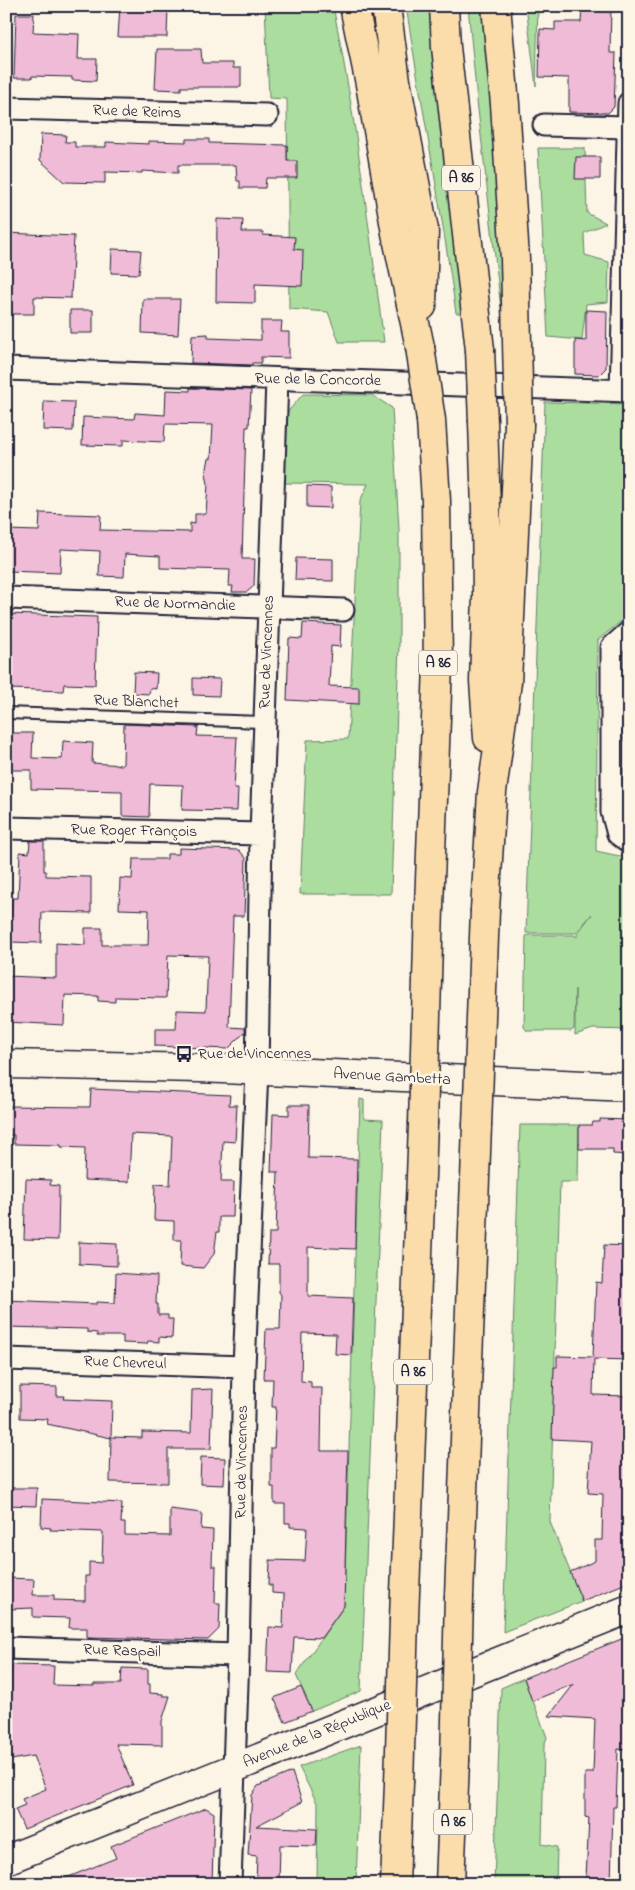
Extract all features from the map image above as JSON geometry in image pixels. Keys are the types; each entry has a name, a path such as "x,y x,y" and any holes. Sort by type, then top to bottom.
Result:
{"highway":[{"path":"354,6 396,233 420,347"},
{"name":"A 86","path":"386,6 396,81 424,230 420,347 431,420 436,501 438,665 395,1884"},
{"name":"A 86","path":"444,6 446,48 480,350 487,595 484,681 492,792 485,910 450,1884"},
{"path":"492,792 507,682 519,425 515,259 505,104 496,6"}],"main road":[{"name":"Avenue Gambetta","path":"6,1064 257,1070 629,1087"},
{"name":"Avenue de la République","path":"6,1860 629,1609"}],"street":[{"path":"625,391 629,103"},
{"name":"Rue de Reims","path":"6,108 267,115"},
{"path":"544,124 628,127"},
{"name":"Rue de la Concorde","path":"6,369 276,380 388,381 625,391"},
{"name":"Rue de Vincennes","path":"230,1884 238,1655 244,1367 257,1070 264,722 276,380"},
{"name":"Rue de Normandie","path":"6,598 343,610"},
{"path":"629,632 612,647 612,812 618,834 629,842"},
{"name":"Rue Roger François","path":"6,828 261,834"},
{"name":"Rue Chevreul","path":"6,1359 244,1367"},
{"name":"Rue Raspail","path":"6,1648 238,1655"}],"lane":[{"name":"Rue Blanchet","path":"6,713 264,722"}],"green space":[{"path":"265,6 333,6 355,132 384,342 339,342 328,312 289,309 287,99 269,98"},
{"path":"406,6 436,6 466,313 456,313 445,236"},
{"path":"468,6 481,6 484,32 495,65 500,121 503,326 477,101"},
{"path":"526,6 538,6 536,86"},
{"path":"538,148 585,148 587,213 606,223 584,233 585,255 609,262 608,302 586,304 582,340 548,337"},
{"path":"303,394 372,395 392,408 399,530 399,644 391,894 300,894 307,740 348,739 360,501 368,484 281,483 285,415"},
{"path":"545,402 629,404 629,615 598,640 596,851 629,858 629,1030 593,1029 575,1035 575,989 574,1029 571,1031 527,1031 524,1027 526,936 574,935 577,937 577,934 592,914 576,933 526,933"},
{"path":"360,1099 364,1100 364,1119 383,1120 361,1691 312,1711 296,1675 344,1606"},
{"path":"520,1125 579,1125 578,1182 560,1182 550,1522 582,1601 503,1632"},
{"path":"524,1678 547,1737 544,1746 542,1844 557,1847 556,1884 494,1884 501,1688"},
{"path":"361,1745 356,1884 317,1884 318,1805 299,1767"}],"building":[{"path":"120,6 168,6 167,37 118,37"},
{"path":"582,6 611,6 610,53 616,53 614,107 608,113 569,112 569,78 539,77 540,29 555,30 555,22 581,22"},
{"path":"16,14 34,14 33,32 79,34 78,59 97,59 96,81 72,80 72,77 32,76 32,78 14,78"},
{"path":"157,49 201,49 202,63 233,63 233,68 241,68 241,87 181,87 181,90 155,89"},
{"path":"41,134 66,135 65,142 75,142 75,147 106,147 106,142 149,144 149,141 186,142 186,139 209,139 209,143 287,145 287,161 297,161 297,178 266,178 265,188 240,188 240,181 237,181 236,165 178,165 178,173 142,171 142,173 105,172 105,183 64,182 40,160"},
{"path":"576,157 600,157 600,179 575,179"},
{"path":"217,219 243,220 242,232 263,232 263,235 295,237 294,249 303,250 302,286 255,284 255,303 216,302"},
{"path":"6,233 74,236 71,298 34,297 34,314 6,314"},
{"path":"112,249 141,250 139,274 111,273"},
{"path":"143,299 180,299 178,335 142,333"},
{"path":"70,310 93,310 93,333 70,333"},
{"path":"586,310 607,311 606,368 599,375 575,374 575,340 586,341"},
{"path":"261,321 282,321 281,332 289,332 289,358 261,357 261,363 252,363 252,365 191,363 192,335 208,334 208,338 261,340"},
{"path":"190,388 251,390 249,427 246,427 242,559 255,559 254,586 247,592 232,592 233,586 229,586 230,570 160,568 160,556 125,554 124,577 99,576 100,551 61,549 60,573 8,571 6,530 39,531 40,513 101,515 100,530 190,532 190,523 195,524 195,514 206,514 208,484 206,473 209,458 211,459 213,425 165,424 164,442 123,440 123,446 82,445 83,417 134,419 135,413 165,415 166,390 190,391"},
{"path":"44,401 74,402 73,431 43,430"},
{"path":"307,486 331,487 331,508 307,507"},
{"path":"296,558 333,559 333,581 295,580"},
{"path":"7,614 97,617 95,685 64,684 63,691 11,689 12,640 6,640"},
{"path":"303,623 341,625 340,647 331,646 329,686 359,687 359,704 287,700 289,638 302,639"},
{"path":"134,672 157,673 156,689 150,688 149,694 133,693"},
{"path":"193,678 220,679 219,696 193,695"},
{"path":"124,724 198,727 197,736 237,737 234,789 238,789 237,811 182,810 183,785 150,784 149,817 122,816 122,791 31,789 31,770 6,770 7,733 33,733 32,758 62,759 63,741 93,743 92,763 123,765"},
{"path":"30,841 44,841 44,871 46,871 46,876 91,877 91,913 42,912 41,943 10,942 12,898 18,898 20,852 29,853"},
{"path":"179,848 239,850 246,858 244,916 233,916 229,1027 245,1028 245,1032 228,1049 155,1046 155,1029 176,1029 177,1010 206,1011 208,956 168,955 166,998 115,997 115,1002 98,1001 98,996 65,995 64,1025 6,1022 6,976 56,978 56,943 85,945 85,928 102,928 102,945 148,945 149,910 119,909 120,878 132,879 133,859 167,859 167,854 179,854"},
{"path":"91,1089 230,1095 229,1105 237,1105 235,1142 223,1141 221,1182 234,1182 233,1217 219,1217 219,1232 217,1232 214,1254 203,1268 180,1266 181,1240 174,1240 174,1221 154,1220 155,1184 170,1185 172,1136 131,1134 129,1182 84,1180 85,1148 61,1147 61,1145 14,1144 14,1135 6,1135 6,1106 90,1107"},
{"path":"289,1105 309,1105 308,1158 357,1159 355,1249 308,1247 308,1296 353,1298 351,1355 335,1354 336,1334 302,1333 301,1381 311,1382 311,1388 322,1388 321,1451 348,1451 344,1606 321,1638 294,1637 292,1673 267,1672 269,1627 283,1628 284,1594 272,1593 272,1585 269,1585 270,1560 305,1561 307,1528 290,1527 290,1523 285,1523 285,1504 274,1504 274,1487 271,1487 271,1448 274,1448 276,1407 272,1407 273,1379 264,1379 266,1329 280,1329 281,1295 279,1292 279,1264 268,1264 269,1233 276,1233 278,1172 271,1172 273,1114 289,1115"},
{"path":"600,1119 629,1120 629,1155 613,1154 613,1149 579,1149 579,1125 592,1125 593,1122 600,1122"},
{"path":"26,1179 51,1180 50,1185 59,1186 58,1240 24,1239"},
{"path":"79,1242 117,1244 117,1266 79,1264"},
{"path":"604,1245 629,1246 625,1339 629,1339 629,1360 594,1359 593,1395 629,1396 625,1501 627,1501 626,1542 629,1542 629,1582 582,1601 570,1572 595,1561 595,1540 602,1540 603,1494 588,1493 591,1441 552,1439 554,1367 557,1367 557,1356 593,1357 596,1282 602,1283"},
{"path":"116,1273 157,1276 156,1304 158,1304 158,1315 168,1315 168,1319 173,1319 172,1338 159,1337 159,1342 148,1341 147,1344 123,1343 123,1336 97,1336 97,1333 87,1332 87,1329 6,1327 6,1300 115,1303"},
{"path":"20,1386 57,1387 57,1396 64,1396 63,1399 112,1401 111,1438 47,1424 48,1419 20,1418"},
{"path":"213,1389 211,1449 168,1449 168,1483 110,1482 111,1437 142,1438 142,1432 191,1433 192,1390"},
{"path":"201,1457 225,1458 224,1485 200,1484"},
{"path":"6,1488 37,1488 36,1506 6,1505"},
{"path":"42,1499 122,1503 121,1523 125,1523 125,1535 170,1536 170,1509 202,1513 201,1529 213,1530 212,1566 216,1566 215,1603 220,1603 219,1629 208,1640 87,1637 87,1628 69,1628 70,1618 33,1617 33,1608 9,1609 9,1605 6,1604 6,1578 34,1579 33,1595 54,1595 54,1600 85,1601 85,1576 89,1576 89,1562 102,1563 103,1532 50,1530 51,1528 41,1527"},
{"path":"629,1636 629,1712 627,1712 625,1750 618,1749 616,1807 613,1807 611,1884 589,1884 589,1878 586,1878 589,1818 585,1817 585,1773 593,1773 595,1719 549,1716 574,1684 532,1701 524,1678"},
{"path":"12,1665 54,1666 53,1685 94,1686 94,1684 121,1684 122,1668 148,1669 150,1693 170,1696 162,1721 162,1745 116,1744 133,1785 24,1829 15,1809 25,1805 22,1799 46,1789 33,1756 6,1761 6,1733 8,1733"},
{"path":"301,1687 312,1711 285,1722 274,1698"},
{"path":"292,1772 302,1802 256,1826 317,1829 316,1846 280,1845 279,1884 256,1884 257,1856 248,1855 252,1795 258,1786"},
{"path":"206,1808 214,1813 212,1884 162,1884 162,1879 135,1884 56,1884 56,1882 116,1858 111,1846"}],"place":[{"name":"Rue de Vincennes","path":"184,1054"}]}
